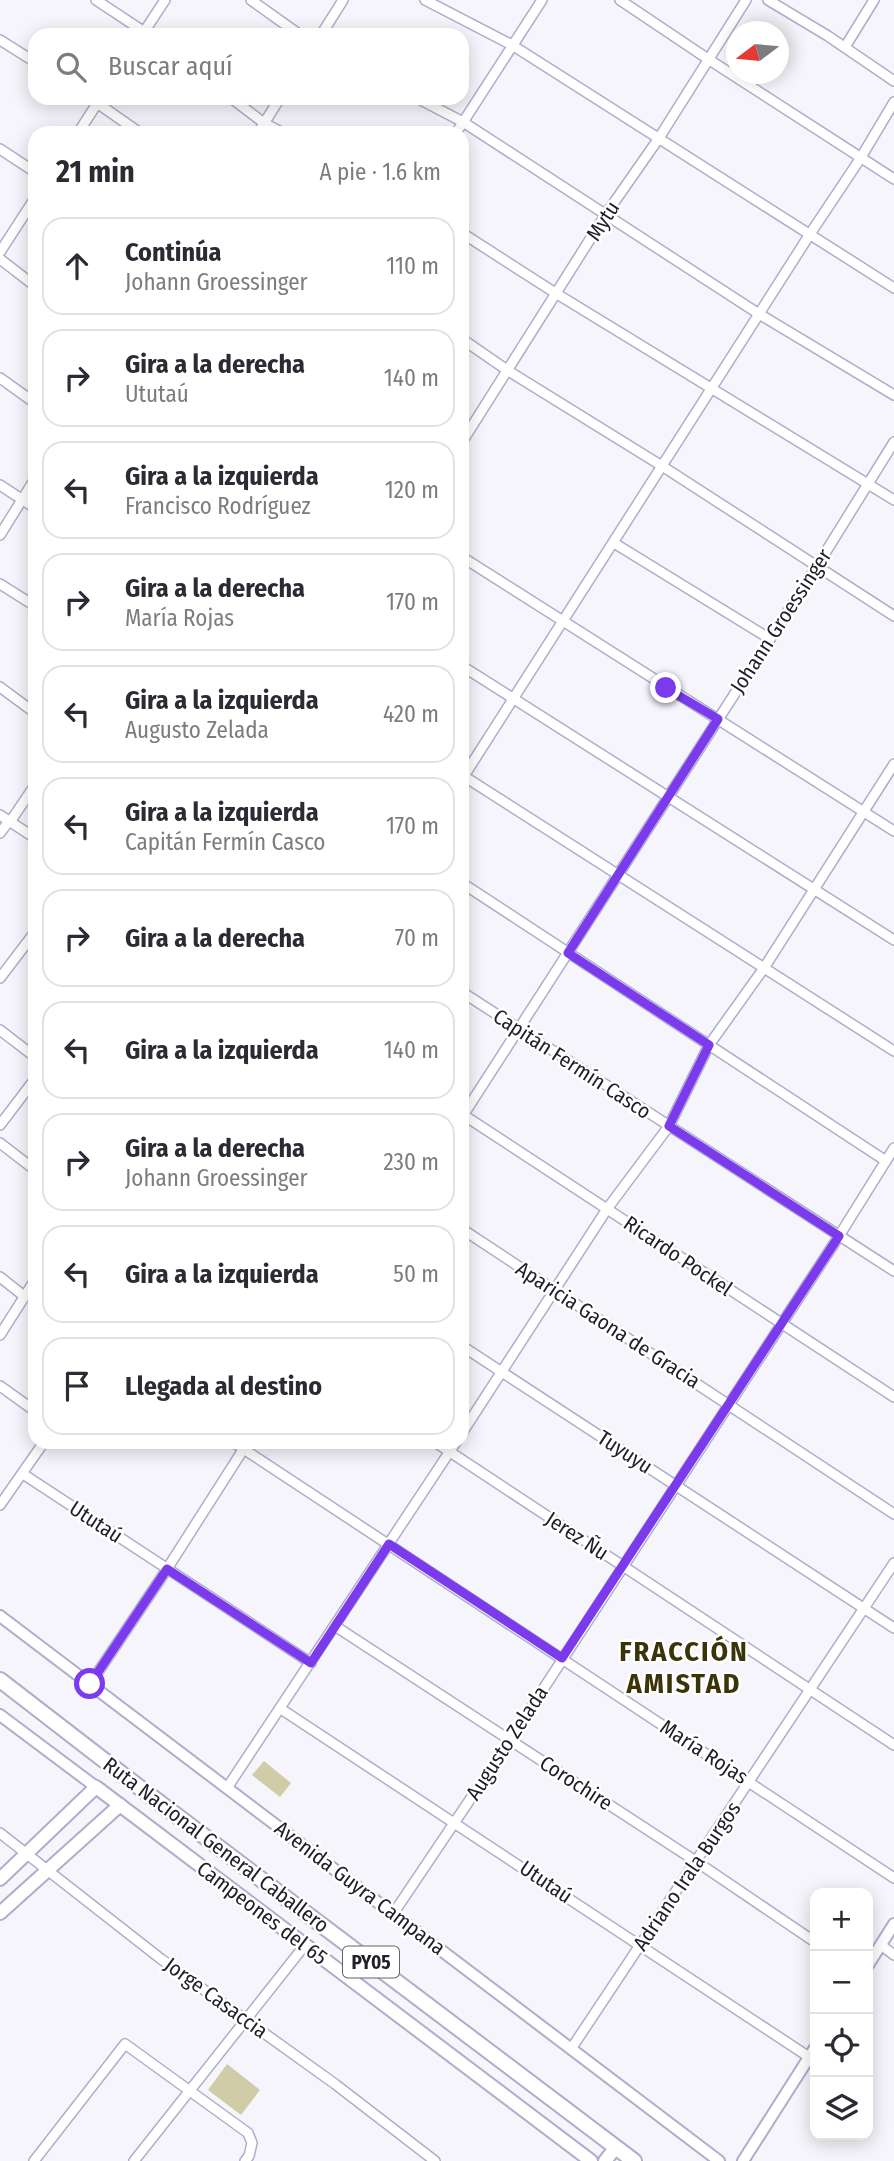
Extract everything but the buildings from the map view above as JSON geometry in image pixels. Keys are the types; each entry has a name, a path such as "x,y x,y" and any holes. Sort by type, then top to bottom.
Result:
{"highway":[{"name":"Ruta Nacional General Caballero","path":"0,1680 634,2161"}],"main road":[{"path":"0,1879 96,1787"},
{"name":"Campeones del 65","path":"96,1787 591,2161"},
{"path":"0,1913 120,1805"},
{"path":"605,2161 616,2147"}],"street":[{"path":"96,0 136,28"},
{"path":"149,28 165,0"},
{"path":"251,0 290,28"},
{"path":"325,28 343,0"},
{"path":"425,0 512,45 894,289"},
{"path":"460,126 542,0"},
{"path":"620,0 894,179"},
{"name":"Mytu","path":"469,431 746,0"},
{"path":"768,0 845,47 894,81"},
{"path":"845,47 874,0"},
{"path":"0,40 28,58"},
{"path":"469,768 894,102"},
{"path":"82,126 93,105"},
{"path":"103,105 131,126"},
{"path":"240,105 270,126"},
{"path":"262,126 276,105"},
{"path":"430,105 463,122 759,314 894,395"},
{"path":"0,149 28,167"},
{"path":"0,252 28,209"},
{"path":"469,237 894,500"},
{"path":"0,259 28,281"},
{"path":"469,344 894,616"},
{"path":"0,378 28,398"},
{"name":"Johann Groessinger","path":"469,1104 817,566 894,442"},
{"path":"0,485 28,503"},
{"path":"0,535 28,490"},
{"path":"614,543 770,639"},
{"path":"469,561 894,831"},
{"path":"0,584 28,602"},
{"path":"469,670 894,940"},
{"path":"0,687 28,708"},
{"path":"469,1422 607,1209 669,1126 709,1045 764,968 894,764"},
{"path":"469,781 894,1051"},
{"path":"0,833 28,795"},
{"path":"0,815 28,833"},
{"path":"469,888 886,1161"},
{"path":"0,978 28,941"},
{"name":"Capitán Fermín Casco","path":"469,997 894,1271"},
{"path":"0,1030 28,1052"},
{"path":"0,1125 28,1088"},
{"name":"Ricardo Pockel","path":"469,1120 894,1397"},
{"path":"0,1143 28,1165"},
{"name":"Augusto Zelada","path":"393,1914 510,1740 894,1148"},
{"name":"Aparicia Gaona de Gracia","path":"469,1234 894,1514"},
{"path":"0,1277 24,1296"},
{"path":"0,1335 28,1290"},
{"name":"Tuyuyu","path":"469,1350 894,1628"},
{"path":"0,1386 28,1405"},
{"path":"0,1505 39,1449"},
{"path":"90,1684 243,1449"},
{"name":"María Rojas","path":"252,1449 389,1544 894,1878"},
{"name":"Jerez Ñu","path":"447,1449 894,1745"},
{"path":"227,1788 450,1451"},
{"name":"Ututaú","path":"23,1474 311,1663"},
{"name":"Adriano Irala Burgos","path":"571,2049 894,1563"},
{"name":"Avenida Guyra Campana","path":"0,1616 719,2161"},
{"name":"Corochire","path":"335,1626 810,1939"},
{"name":"Ututaú","path":"281,1709 641,1945 810,2051"},
{"name":"Campeones del 65","path":"0,1715 96,1787"},
{"name":"Jorge Casaccia","path":"0,1833 161,1959 335,2084 435,2161"},
{"path":"873,1957 894,1924"},
{"path":"134,2161 305,1945"},
{"path":"881,1945 894,1955"},
{"path":"34,2161 125,2044 248,2133 253,2143 245,2161"},
{"path":"743,2161 810,2055"}],"shaded area":[{"path":"264,1761 291,1783 280,1797 252,1775"},
{"path":"227,2064 260,2090 241,2115 208,2090"}],"district":[{"name":"FRACCIÓN AMISTAD","path":"684,1667"}],"route":[{"path":"90,1684 167,1569 311,1663 389,1544 562,1658 839,1236 669,1126 709,1045 568,953 718,719 666,688"}]}
